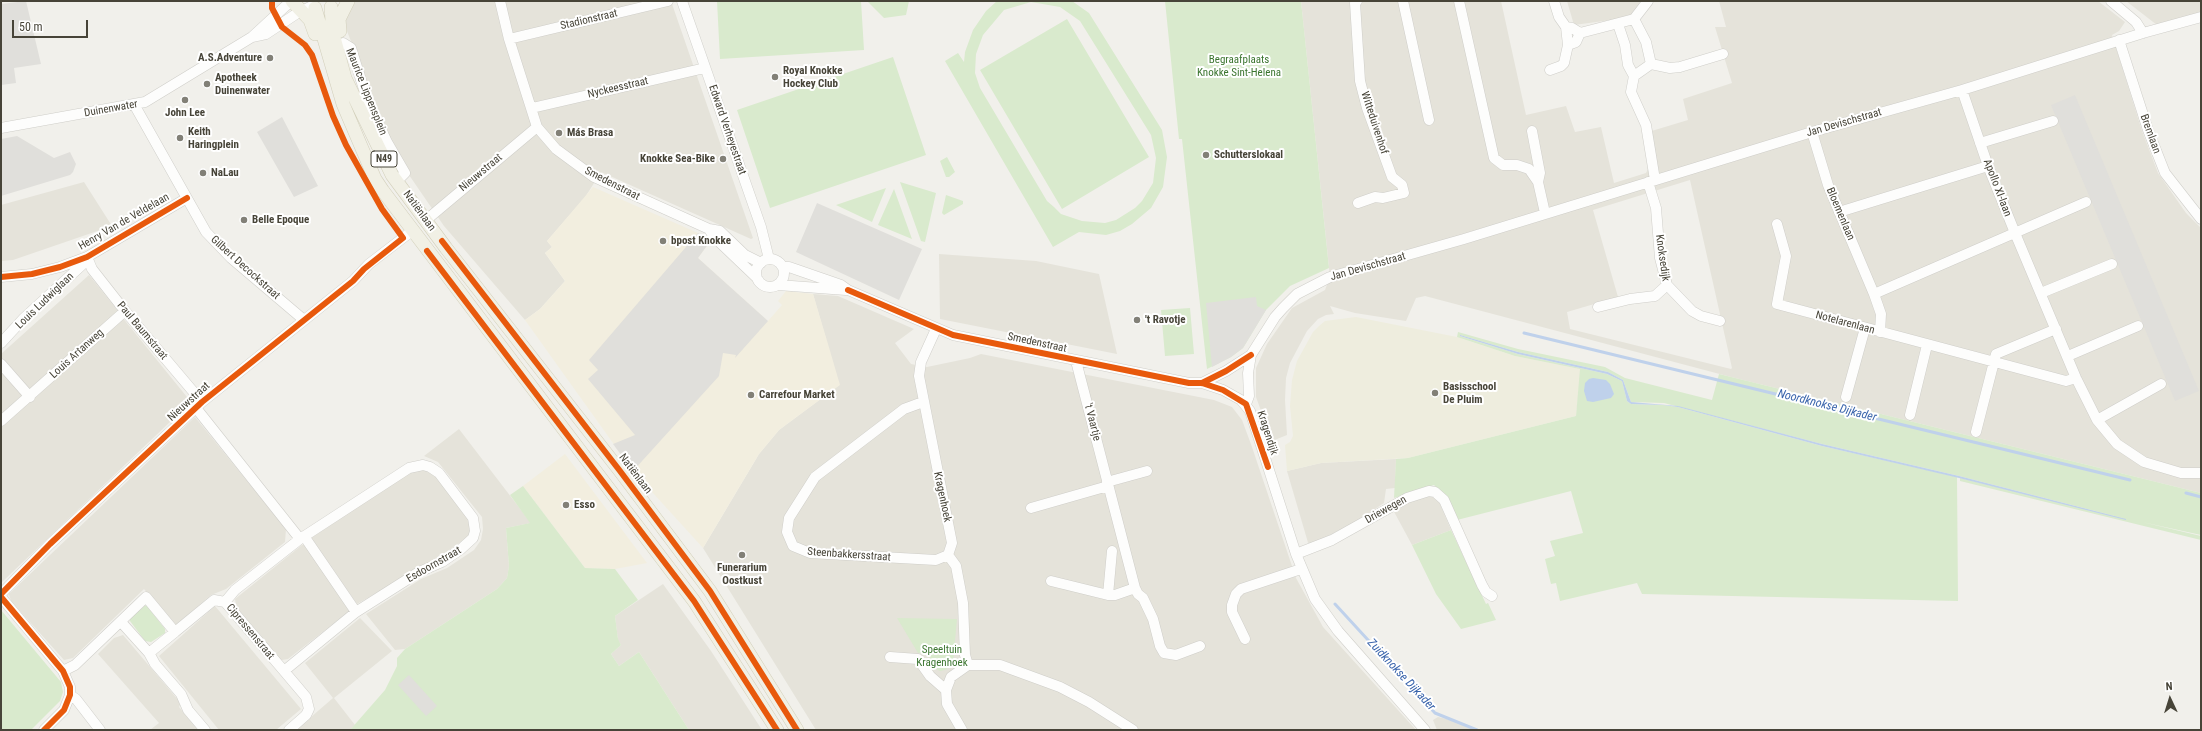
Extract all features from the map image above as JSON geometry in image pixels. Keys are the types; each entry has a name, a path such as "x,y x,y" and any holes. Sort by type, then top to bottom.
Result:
{"main road":[{"name":"Natiënlaan","path":"292,1 308,7 320,9 334,4 333,34 345,78 376,143 397,181 425,220 620,471 710,591 797,730"},
{"name":"Maurice Lippensplein","path":"343,43 339,19 348,1"},
{"name":"Natiënlaan","path":"308,7 342,100 375,179 412,231 694,602 777,730"},
{"name":"Natiënlaan","path":"343,43 352,91"}],"street":[{"name":"Duinenwater","path":"1,128 135,106 162,93 252,38 292,1"},
{"name":"Smedenstraat","path":"500,1 509,39 537,127 556,149 594,177 726,236 745,256 765,261"},
{"name":"Stadionstraat","path":"509,39 668,1"},
{"name":"Edward Verheyestraat","path":"682,1 761,227 765,261"},
{"name":"Witteduivenhof","path":"1357,1 1355,3 1360,81 1367,108 1392,177 1402,185 1404,193 1384,198 1375,197 1358,203"},
{"path":"1403,1 1429,120"},
{"path":"1459,1 1494,158 1502,165 1518,165 1529,169 1538,182 1545,213"},
{"path":"1550,70 1561,66 1564,63 1568,45 1566,28 1558,17 1554,1"},
{"path":"1566,28 1572,28 1580,33 1618,24 1634,18 1648,1"},
{"path":"2111,1 2136,22 2143,33"},
{"name":"Duinenwater","path":"252,38 266,34 308,7"},
{"name":"Jan Devischstraat","path":"1202,383 1226,371 1251,355 1272,322 1297,294 1330,277 1464,239 1812,132 1962,90 2119,40 2201,17"},
{"path":"1634,18 1646,42 1651,64"},
{"path":"1618,24 1624,40 1628,65 1634,76 1651,64 1670,68 1680,67 1723,54"},
{"path":"1568,45 1576,42 1580,33"},
{"name":"Bremlaan","path":"2119,40 2148,130 2165,173 2201,219"},
{"name":"Maurice Lippensplein","path":"343,43 351,48 367,99 386,142 405,174 397,181"},
{"name":"Nyckeesstraat","path":"532,108 705,68"},
{"name":"Knoksedijk","path":"1598,307 1630,299 1655,296 1667,285 1660,258 1656,208 1651,181 1646,125 1631,92 1634,76"},
{"name":"Apollo XI-laan","path":"1962,90 1988,166 2015,233 2076,378 2097,420 2117,444 2144,462 2181,473 2201,473"},
{"name":"Gilbert Decockstraat","path":"135,106 206,232 226,253 304,320"},
{"path":"1980,143 2053,121"},
{"name":"Nieuwstraat","path":"425,220 537,127"},
{"path":"1532,131 1540,173 1538,182"},
{"name":"Bloemenlaan","path":"1812,132 1828,185 1874,294 1880,314 1880,332"},
{"path":"1839,212 1988,166"},
{"name":"Henry Van de Veldelaan","path":"1,277 32,274 60,267 87,257 186,198"},
{"path":"1874,294 2086,202"},
{"name":"Notelarenlaan","path":"1777,224 1786,256 1777,304 1993,363 2066,381 2076,378"},
{"name":"Smedenstraat","path":"709,229 714,237 757,278"},
{"name":"Nieuwstraat","path":"1,594 50,544 199,405 353,281 369,264 412,231"},
{"name":"Paul Baumstraat","path":"87,257 92,269 199,405"},
{"name":"Louis Ludwiglaan","path":"1,343 24,318 82,265 87,257"},
{"path":"765,261 777,261 783,266 783,278 778,285 767,286 761,283 757,278 757,269 765,261"},
{"path":"2041,293 2112,264"},
{"name":"Smedenstraat","path":"783,266 841,285 848,290 936,329 977,341 1189,383 1202,383 1228,392"},
{"name":"Smedenstraat","path":"778,285 848,290"},
{"path":"1667,285 1692,311 1701,316 1720,321"},
{"name":"Louis Artanweg","path":"1,421 30,397 124,310"},
{"path":"2068,356 2138,326"},
{"path":"1846,397 1864,328"},
{"name":"Kragenhoek","path":"936,329 919,369 923,402 952,543 948,555"},
{"path":"1976,432 1996,354 2056,329"},
{"path":"1910,415 1928,345"},
{"name":"Kragendijk","path":"1246,404 1249,396 1248,373 1251,355"},
{"name":"'t Vaartje","path":"1076,361 1134,588 1143,598 1153,618 1160,646 1164,653 1176,655 1200,646"},
{"path":"1,364 30,397"},
{"path":"2097,420 2161,384"},
{"name":"Kragendijk","path":"1228,392 1246,404 1306,582 1326,616 1426,730"},
{"name":"Steenbakkersstraat","path":"923,402 904,409 815,477 789,518 787,532 793,546 801,551 810,553 936,560 948,555"},
{"path":"199,405 302,538 356,612"},
{"name":"Esdoornstraat","path":"225,602 235,590 302,538 409,468 418,465 430,466 439,473 473,518 475,532 473,538 461,550 442,562 419,572 356,612 284,671"},
{"path":"1031,508 1147,471"},
{"name":"Driewegen","path":"1296,554 1332,540 1407,498 1430,491 1435,492 1444,500 1482,585 1486,592 1492,596"},
{"path":"1108,595 1112,551"},
{"path":"948,555 956,566 961,586 965,618 965,655 968,665"},
{"path":"1245,639 1232,612 1232,605 1236,594 1241,589 1301,569"},
{"path":"1051,581 1108,595 1115,595 1134,588"},
{"path":"1,598 63,672 70,687 70,695 64,710 44,730"},
{"path":"63,672 75,665 146,598 175,632"},
{"name":"Cipressenstraat","path":"149,653 214,600 225,602 306,696 309,709 306,715 289,730"},
{"path":"121,622 149,653 155,664 181,694 188,710 205,730"},
{"path":"890,657 918,659 930,676 946,690"},
{"path":"962,730 948,704 946,690 951,677 968,665 1000,665 1060,687 1089,702 1134,730"},
{"path":"70,695 76,699 100,730"}],"shaded area":[{"path":"26,1 41,64 14,68 16,83 1,85 1,4"},
{"path":"340,1 671,1 753,238 751,239 601,172 584,199 547,241 552,247 545,253 565,281 540,309 525,320 444,226 396,156 345,26"},
{"path":"1301,1 1501,1 1526,115 1566,106 1575,132 1601,127 1614,183 1646,173 1648,169 1645,133 1688,120 1683,99 1732,83 1715,27 1726,27 1719,1 2098,1 2125,22 2119,31 2112,35 2142,131 2158,173 2186,213 2201,228 2201,493 1731,377 1425,296 1416,298 1406,321 1355,313 1330,306 1334,314 1326,315 1318,319 1307,331 1290,363 1286,378 1285,400 1287,435 1272,441 1256,397 1256,368 1267,344 1292,308 1325,290 1330,277","holes":["1690,180 1731,369 1570,329 1567,312 1618,297 1593,210"]},
{"path":"1567,1 1651,1 1652,3 1615,28 1611,20 1574,25"},
{"path":"2126,1 2201,1 2201,12 2157,25"},
{"path":"2075,95 2199,391 2175,401 2051,105"},
{"path":"282,117 318,186 294,197 257,132"},
{"path":"17,136 54,158 70,152 76,164 73,172 70,175 1,196 1,139"},
{"path":"84,182 112,226 13,260 1,261 1,205"},
{"path":"593,187 698,233 709,243 698,258 768,321 782,305 778,301 786,291 813,294 840,385 779,430 759,454 703,548 633,471 525,320 540,309 565,281 545,253 552,247 547,241"},
{"path":"817,203 922,249 899,300 796,252"},
{"path":"698,233 709,243 698,258 768,321 735,358 736,355 723,353 719,376 633,471 613,444 635,435 588,379 598,370 589,360"},
{"path":"939,254 1036,261 1099,274 1117,354 940,319"},
{"path":"89,275 118,311 1,414 1,354"},
{"path":"813,294 838,296 914,329 895,343 911,364 927,367 970,358 981,354 1214,400 1232,407 1242,420 1296,578 1323,627 1416,730 816,730 703,548 759,454 779,430 839,385"},
{"path":"1256,297 1257,306 1266,310 1243,348 1231,357 1212,367 1206,303"},
{"path":"122,317 191,402 1,583 1,425"},
{"name":"Basisschool De Pluim","path":"1356,317 1457,337 1515,356 1581,369 1576,416 1408,458 1321,463 1287,471 1285,445 1290,442 1293,436 1290,406 1292,380 1297,361 1313,332 1325,321"},
{"path":"195,417 286,529 285,542 226,589 211,595 176,625 144,589 73,658 64,660 11,601 9,594"},
{"path":"459,429 531,523 506,528 509,566 507,578 497,589 405,649 395,650 366,614 421,579 447,568 474,550 481,540 483,529 482,517 438,462 424,456"},
{"path":"565,454 647,563 615,569 585,568 523,486"},
{"path":"1396,459 1395,488 1386,489 1384,503 1357,521 1309,546 1287,471 1321,463"},
{"path":"418,469 432,471 469,520 470,532 468,537 439,557 357,604 311,538 406,475"},
{"path":"1426,496 1437,497 1451,530 1412,545 1392,508"},
{"path":"302,545 305,545 351,610 288,659 282,660 276,658 237,611 235,599"},
{"path":"663,584 711,651 762,730 689,730 639,652 619,666 611,654 621,645 618,640 615,616"},
{"path":"215,606 301,709 276,730 219,730 159,656"},
{"path":"360,618 392,651 334,698 355,725 350,730 296,730 333,698 305,663"},
{"path":"123,635 179,701 179,707 198,730 150,730 159,723 98,654 114,638"},
{"path":"409,675 437,706 426,716 398,685"},
{"path":"1438,717 1451,720 1473,730 1437,730 1433,720"}],"green space":[{"path":"717,1 861,1 864,50 720,59"},
{"path":"867,1 909,1 906,15 884,18"},
{"path":"997,1 1072,1 1089,13 1162,130 1167,157 1163,187 1151,208 1132,224 1120,231 1106,235 1079,232 1053,247 945,61 958,53 964,62 965,52 973,30 986,11","holes":["1031,2 1060,7 1080,21 1151,135 1156,158 1153,183 1142,201 1135,208 1116,220 1105,223 1082,221 1061,214 1047,201 980,88 975,73 976,54 983,35 1004,10"]},
{"name":"Begraafplaats Knokke Sint-Helena","path":"1165,1 1301,1 1329,268 1290,286 1266,310 1243,348 1231,357 1207,369 1182,139 1179,139"},
{"path":"1067,19 1149,157 1062,209 980,70"},
{"path":"893,57 926,155 770,208 737,110"},
{"path":"947,157 955,172 949,177 946,177 940,161"},
{"path":"900,182 936,193 925,242 921,241"},
{"path":"886,188 872,222 836,205"},
{"path":"894,189 912,239 878,225"},
{"path":"946,195 963,201 963,204 944,215 942,213"},
{"path":"1190,308 1194,354 1165,356 1161,310"},
{"path":"1458,332 1518,349 1605,367 1625,378 1712,400 1719,374 2201,493 2201,535 2142,522 2201,536 2201,540 1960,481 1960,478 2126,519 1959,476 1822,444 1664,403 1631,402 1623,380 1608,372 1518,352 1460,335 1518,354 1607,374 1622,381 1627,401 1631,404 1678,407 1822,446 1957,477 1958,601 1642,594 1637,583 1560,601 1556,583 1551,584 1545,559 1555,556 1550,541 1583,533 1571,491 1457,520 1449,500 1434,485 1394,498 1396,459 1408,458 1576,416 1580,369 1515,356 1457,337"},
{"path":"523,486 585,568 615,569 638,600 615,616 618,639 621,645 611,654 619,666 639,652 689,730 350,730 385,690 397,666 397,658 405,649 497,589 507,578 509,566 506,528 530,523 510,495"},
{"path":"1451,530 1486,604 1488,603 1496,620 1461,629 1436,594 1412,545"},
{"path":"144,606 147,606 165,629 165,633 151,642 145,641 130,621 130,618"},
{"path":"1,610 61,682 63,692 60,701 31,730 1,730"},
{"name":"Speeltuin Kragenhoek","path":"897,618 957,619 953,663 945,670 940,671 936,669 927,653 918,653"}],"water":[{"path":"1460,335 1518,352 1608,372 1623,380 1631,402 1678,406 1822,444 1959,476 2126,520 1959,478 1822,446 1678,407 1631,404 1627,401 1622,381 1607,374 1518,354"},
{"path":"1593,378 1606,380 1610,384 1614,394 1611,398 1593,402 1587,401 1584,391 1585,383 1589,379"}],"waterway":[{"name":"Noordknokse Dijkader","path":"1524,333 2130,480"},
{"name":"Noordknokse Dijkader","path":"2186,493 2201,497"},
{"name":"Zuidknokse Dijkader","path":"1335,604 1435,713 1477,730"}],"cycle path":[{"path":"1,594 50,544 202,402 353,281 364,269 403,238 382,209 346,145 333,116 312,55 305,45 282,27 272,8 272,1"},
{"path":"1,277 32,274 60,267 87,257 187,198"},
{"path":"442,241 620,471 710,591 797,730"},
{"path":"427,251 694,601 777,730"},
{"path":"848,290 953,335 1189,383 1202,383 1223,390 1246,404 1268,467"},
{"path":"1202,383 1226,371 1251,355"},
{"path":"1,597 63,671 70,687 70,695 64,710 44,730"}],"place":[{"name":"A.S.Adventure","path":"270,58"},
{"name":"Royal Knokke Hockey Club","path":"775,77"},
{"name":"Apotheek Duinenwater","path":"207,84"},
{"name":"John Lee","path":"185,100"},
{"name":"Más Brasa","path":"559,133"},
{"name":"Keith Haringplein","path":"180,138"},
{"name":"Schutterslokaal","path":"1206,155"},
{"name":"Knokke Sea-Bike","path":"723,159"},
{"name":"NaLau","path":"203,173"},
{"name":"Belle Epoque","path":"244,220"},
{"name":"bpost Knokke","path":"663,241"},
{"name":"'t Ravotje","path":"1137,320"},
{"name":"Basisschool De Pluim","path":"1435,393"},
{"name":"Carrefour Market","path":"751,395"},
{"name":"Esso","path":"566,505"},
{"name":"Funerarium Oostkust","path":"742,555"}]}
